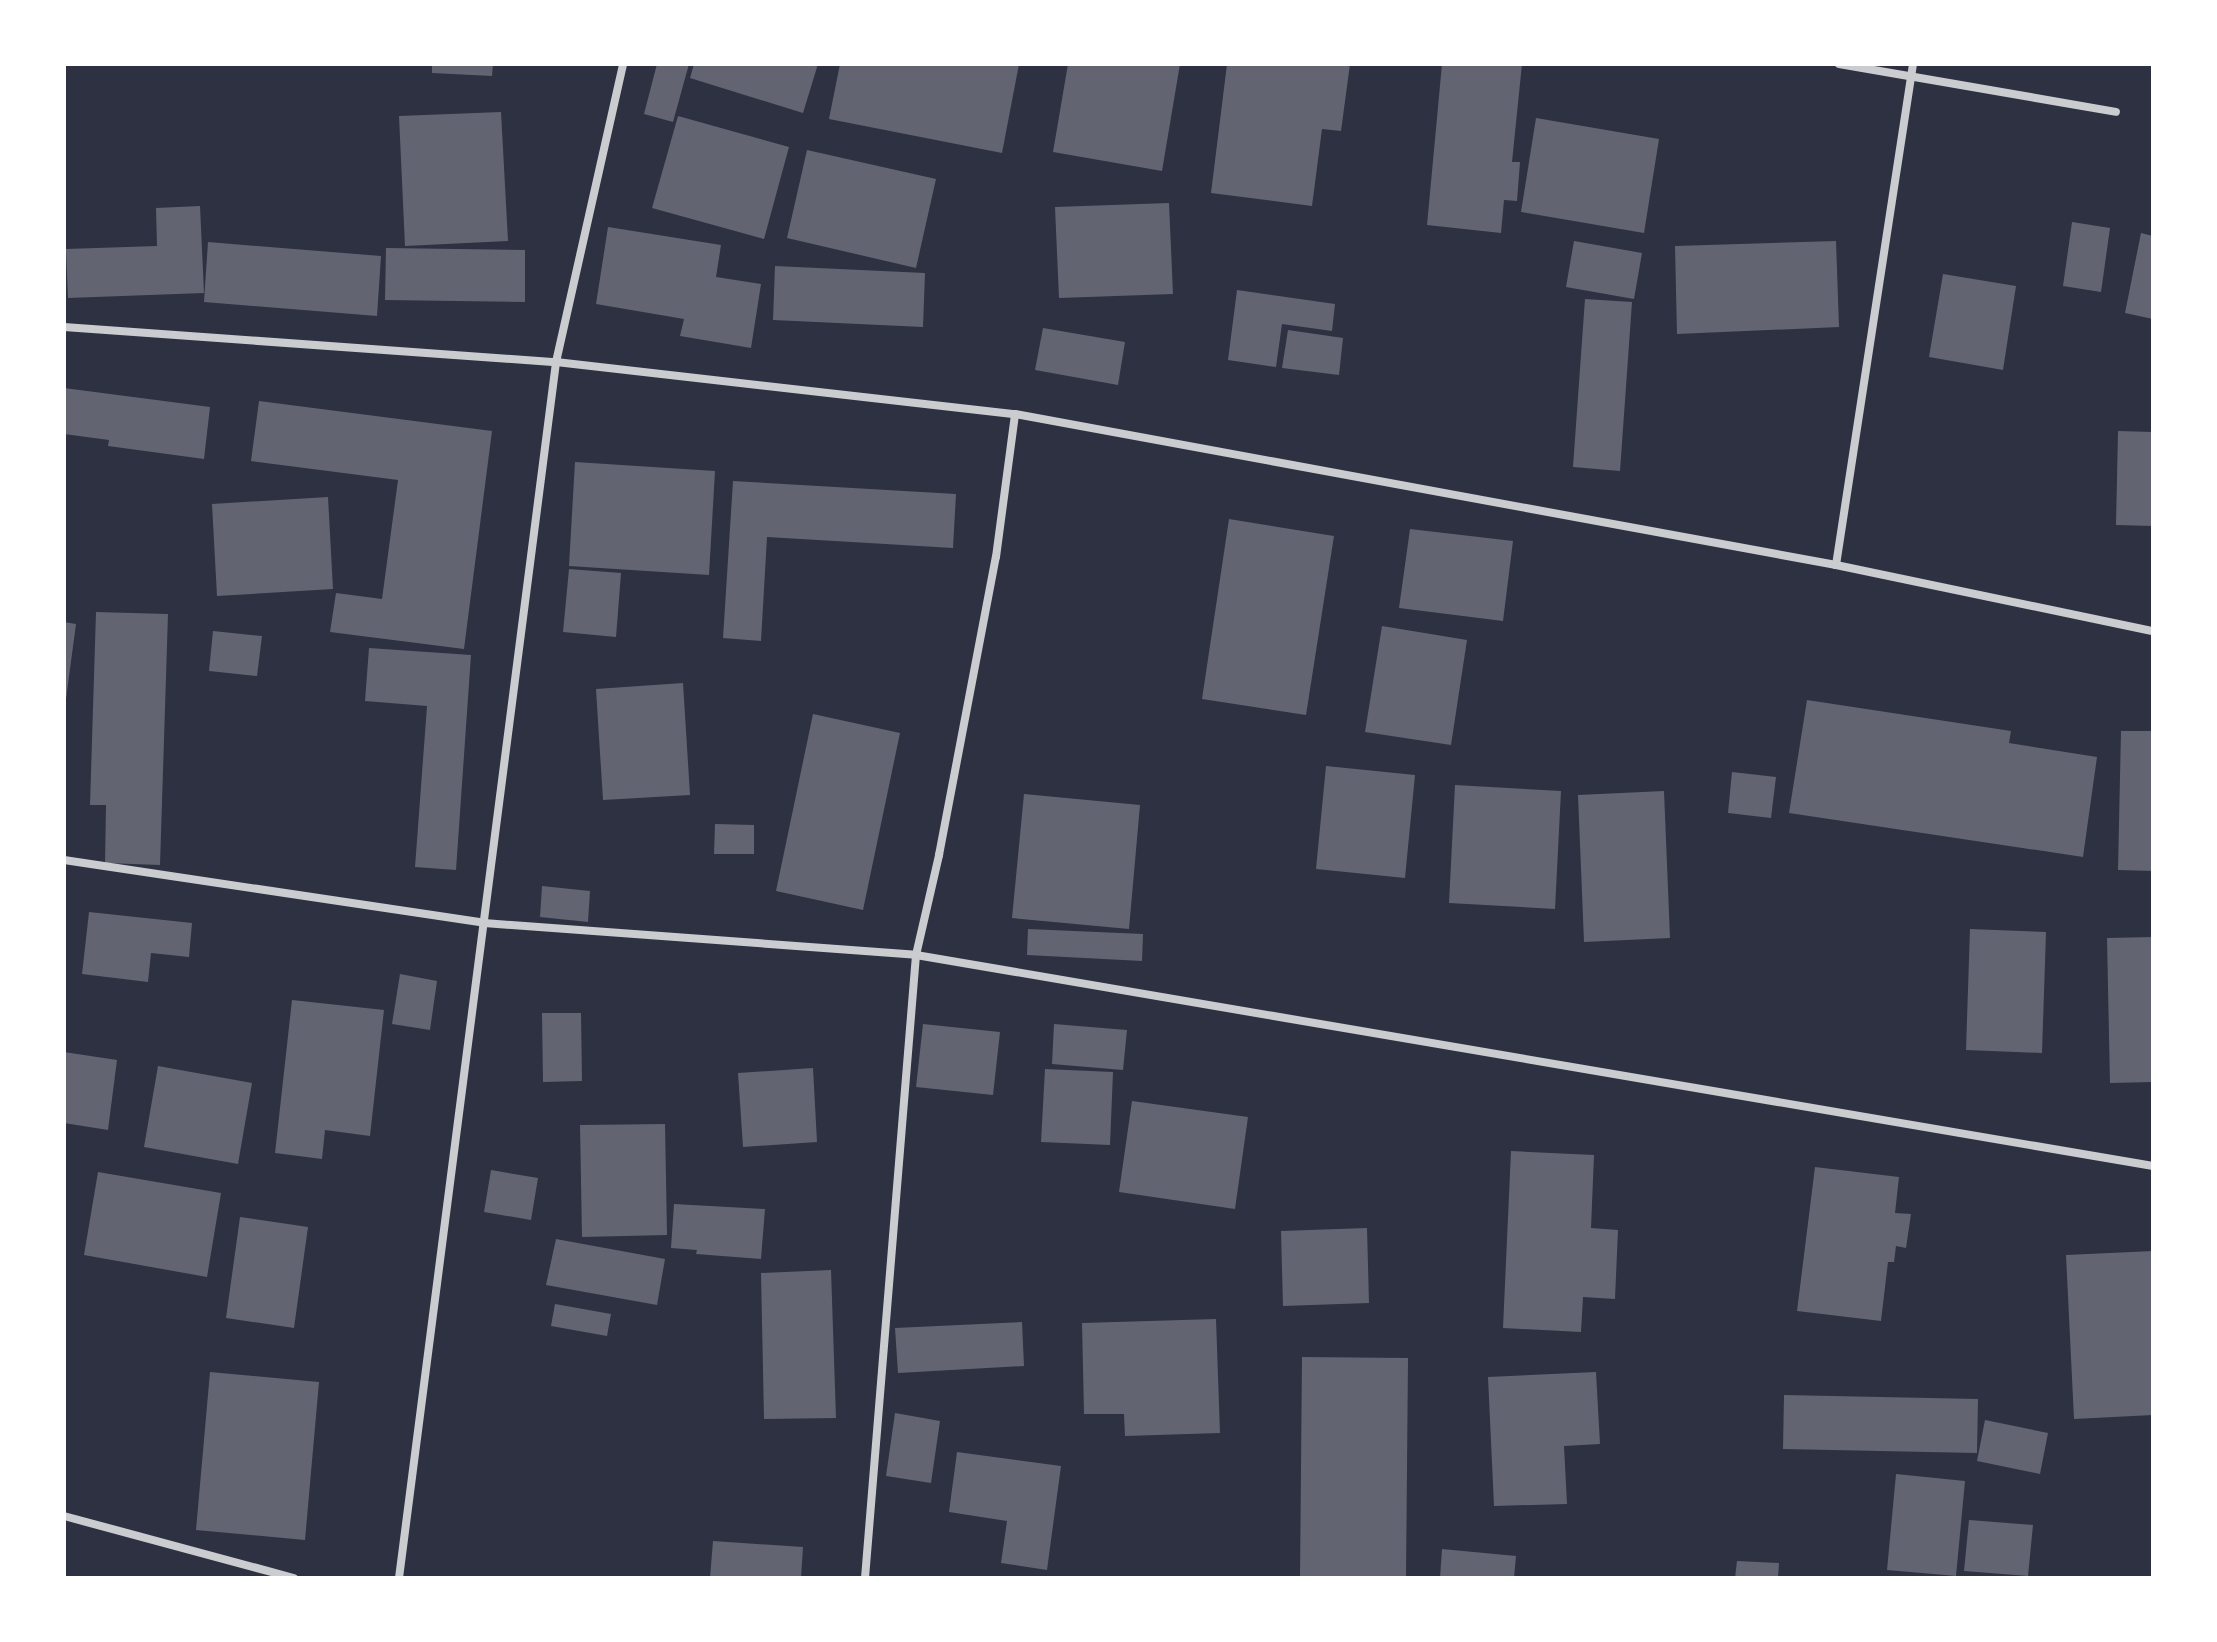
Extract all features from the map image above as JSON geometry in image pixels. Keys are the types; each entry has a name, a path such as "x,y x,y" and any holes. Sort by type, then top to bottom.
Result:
{"street":[{"path":"399,1578 556,362 623,64"},
{"path":"1839,64 2116,112"},
{"path":"1836,565 1913,64"},
{"path":"64,327 556,362 1015,414 1836,565 2153,631"},
{"path":"865,1578 916,955 939,855 996,557 1015,414"},
{"path":"64,860 484,923 916,955 2153,1166"},
{"path":"64,1516 294,1578"}],"building":[{"path":"432,64 493,64 492,76 432,73"},
{"path":"657,64 689,64 673,122 644,114"},
{"path":"694,64 818,64 803,113 690,78"},
{"path":"840,64 1019,64 1002,153 829,119"},
{"path":"1068,64 1180,64 1162,171 1053,152"},
{"path":"1227,64 1350,64 1341,131 1322,129 1312,206 1211,193"},
{"path":"1442,64 1522,64 1512,162 1520,162 1517,201 1504,200 1501,233 1427,225"},
{"path":"501,112 508,241 405,246 399,116"},
{"path":"678,116 789,147 764,239 652,208"},
{"path":"1536,118 1659,139 1644,233 1521,212"},
{"path":"807,150 936,179 916,268 787,238"},
{"path":"1169,203 1173,294 1059,298 1055,207"},
{"path":"200,206 204,293 68,298 66,249 157,246 156,208"},
{"path":"2072,222 2110,228 2101,292 2063,286"},
{"path":"608,227 721,245 716,277 761,284 751,348 680,336 684,319 596,304"},
{"path":"2141,233 2153,236 2153,319 2125,313"},
{"path":"1574,241 1642,253 1634,299 1566,287"},
{"path":"1836,241 1839,327 1677,334 1675,246"},
{"path":"208,242 381,256 377,316 204,302"},
{"path":"386,248 525,250 525,302 385,300"},
{"path":"775,266 925,273 923,327 773,320"},
{"path":"1943,274 2016,286 2003,370 1929,357"},
{"path":"1237,290 1335,304 1332,331 1282,324 1276,367 1228,360"},
{"path":"1585,299 1632,302 1620,471 1573,467"},
{"path":"1043,328 1125,342 1118,385 1035,370"},
{"path":"1288,330 1343,338 1339,375 1282,368"},
{"path":"64,388 210,407 204,459 108,446 109,440 64,434"},
{"path":"259,401 492,431 464,649 330,632 336,593 382,599 398,480 251,461"},
{"path":"2118,431 2153,432 2153,526 2116,525"},
{"path":"575,462 715,471 709,575 569,566"},
{"path":"733,481 956,494 953,548 767,537 761,641 723,638"},
{"path":"328,497 333,589 217,596 212,504"},
{"path":"1229,519 1334,536 1306,715 1202,699"},
{"path":"1410,529 1513,541 1503,621 1399,608"},
{"path":"569,569 621,573 616,637 563,632"},
{"path":"96,612 168,614 160,865 105,863 106,805 90,805"},
{"path":"64,622 76,624 66,699 64,699"},
{"path":"1382,626 1467,640 1451,745 1365,732"},
{"path":"213,631 262,636 257,676 209,671"},
{"path":"369,648 471,655 456,870 415,867 427,706 365,701"},
{"path":"683,683 690,795 603,800 596,689"},
{"path":"1807,700 2011,731 2009,743 2097,757 2083,857 1789,813"},
{"path":"813,714 900,733 863,910 776,891"},
{"path":"2121,731 2153,731 2153,871 2118,870"},
{"path":"1326,766 1415,775 1405,878 1316,869"},
{"path":"1732,772 1776,777 1771,818 1728,813"},
{"path":"1455,785 1561,791 1555,909 1449,903"},
{"path":"1664,791 1670,938 1584,942 1578,795"},
{"path":"1024,794 1140,805 1129,929 1012,918"},
{"path":"715,824 754,825 754,854 714,854"},
{"path":"542,886 590,891 588,922 540,917"},
{"path":"89,912 192,923 189,957 151,953 148,982 82,974"},
{"path":"1028,929 1143,934 1142,961 1027,955"},
{"path":"1970,929 2046,932 2042,1053 1966,1050"},
{"path":"2153,937 2153,1082 2110,1083 2107,938"},
{"path":"400,974 437,981 430,1030 392,1024"},
{"path":"292,1000 384,1010 370,1136 325,1130 322,1159 275,1153"},
{"path":"542,1013 581,1013 582,1081 543,1082"},
{"path":"923,1024 1000,1032 993,1095 916,1087"},
{"path":"1054,1024 1127,1030 1123,1070 1052,1064"},
{"path":"64,1052 117,1060 108,1130 64,1123"},
{"path":"158,1066 252,1083 238,1164 144,1147"},
{"path":"813,1068 817,1142 743,1147 738,1073"},
{"path":"1045,1069 1113,1072 1110,1145 1041,1142"},
{"path":"1132,1101 1248,1117 1235,1209 1119,1192"},
{"path":"665,1124 667,1235 582,1237 580,1125"},
{"path":"1511,1151 1594,1155 1591,1228 1618,1230 1615,1299 1583,1297 1581,1332 1503,1328"},
{"path":"1815,1167 1899,1177 1895,1213 1911,1214 1906,1248 1896,1246 1894,1262 1888,1262 1881,1321 1797,1311"},
{"path":"491,1170 538,1178 531,1220 484,1212"},
{"path":"98,1172 221,1193 207,1277 84,1255"},
{"path":"674,1204 765,1209 761,1259 696,1254 697,1250 671,1248"},
{"path":"240,1217 308,1227 294,1328 226,1318"},
{"path":"1367,1228 1369,1303 1283,1306 1281,1231"},
{"path":"556,1239 665,1259 657,1305 546,1285"},
{"path":"2153,1251 2153,1415 2074,1419 2066,1255"},
{"path":"831,1270 836,1418 764,1419 761,1273"},
{"path":"555,1304 611,1314 607,1336 551,1326"},
{"path":"1216,1319 1220,1433 1125,1436 1124,1414 1084,1414 1082,1323"},
{"path":"1022,1322 1024,1366 898,1373 895,1328"},
{"path":"1302,1357 1408,1358 1406,1578 1300,1578"},
{"path":"210,1372 319,1382 305,1540 196,1530"},
{"path":"1596,1372 1600,1444 1564,1446 1567,1504 1494,1506 1488,1377"},
{"path":"1784,1395 1978,1399 1977,1453 1783,1449"},
{"path":"895,1413 940,1421 931,1483 886,1476"},
{"path":"1985,1420 2048,1433 2040,1474 1977,1461"},
{"path":"957,1452 1061,1466 1047,1570 1001,1563 1007,1521 949,1512"},
{"path":"1896,1474 1965,1481 1956,1576 1887,1570"},
{"path":"1969,1520 2033,1525 2028,1576 1964,1571"},
{"path":"713,1541 803,1547 801,1578 710,1578"},
{"path":"1442,1549 1516,1556 1514,1578 1440,1578"},
{"path":"1737,1561 1779,1563 1778,1578 1735,1578"}]}
